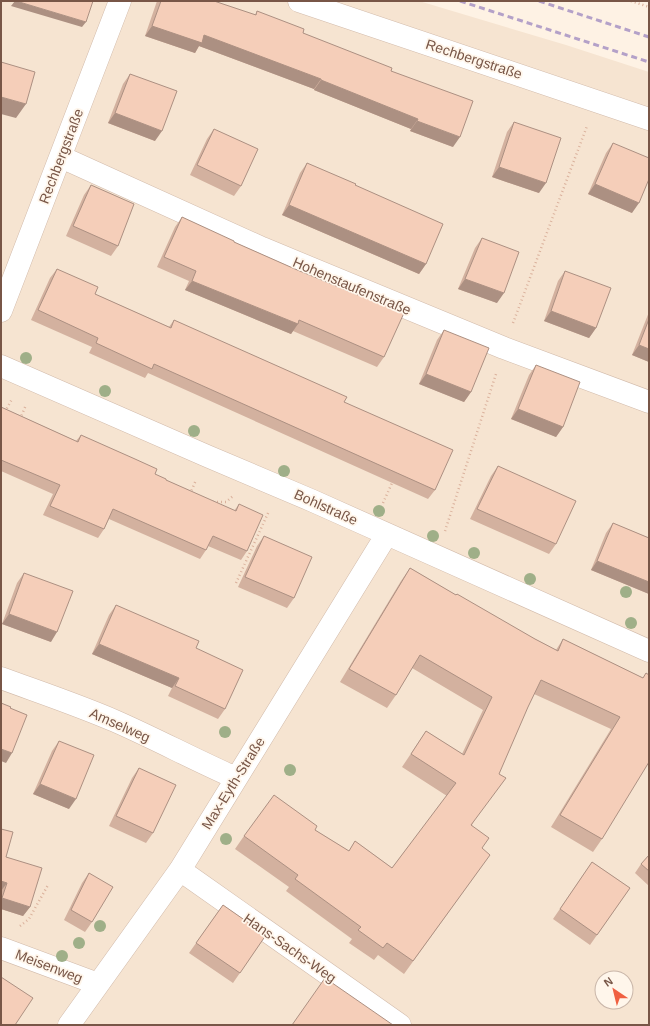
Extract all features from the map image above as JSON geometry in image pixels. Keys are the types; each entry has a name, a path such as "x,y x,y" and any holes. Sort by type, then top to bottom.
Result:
{"street":[{"name":"Rechbergstraße","path":"1,311 120,1"},
{"name":"Rechbergstraße","path":"298,1 649,119"},
{"name":"Hohenstaufenstraße","path":"61,157 269,251 504,348 649,402"},
{"name":"Bohlstraße","path":"1,366 313,501 649,651"},
{"name":"Max-Eyth-Straße","path":"69,1025 180,870 387,534"},
{"name":"Amselweg","path":"1,678 114,721 236,778"},
{"name":"Hans-Sachs-Weg","path":"180,870 400,1025"},
{"name":"Meisenweg","path":"1,948 98,984"}],"path":[{"path":"631,1 649,7"},
{"path":"513,324 596,100"},
{"path":"437,556 495,378"},
{"path":"190,495 199,474"},
{"path":"382,505 392,484"},
{"path":"211,502 226,502 234,495 236,490"},
{"path":"236,584 271,507"},
{"path":"14,930 29,919 48,885"}],"shaded area":[{"path":"1,1 419,1 566,45 649,72 649,1025 1,1025"}],"building":[{"path":"16,1 93,1 86,22"},
{"path":"161,1 214,1 256,15 257,11 304,29 303,33 392,68 391,71 473,101 460,137 417,121 418,119 321,79 204,35 202,43 152,26"},
{"path":"1,62 35,72 26,104 1,97"},
{"path":"130,74 177,91 162,131 115,113"},
{"path":"514,122 561,138 546,183 499,167"},
{"path":"214,129 258,149 241,186 197,165"},
{"path":"613,143 649,158 649,179 639,203 595,184"},
{"path":"307,163 443,224 426,264 289,205"},
{"path":"91,185 134,204 118,246 73,226"},
{"path":"182,217 295,269 358,295 359,293 404,313 384,357 299,320 298,324 192,281 196,271 164,257"},
{"path":"482,238 519,252 504,293 465,279"},
{"path":"57,269 98,287 95,294 171,328 174,320 347,397 344,402 453,450 435,490 154,364 152,369 96,343 98,338 38,310"},
{"path":"565,271 611,288 596,328 551,311"},
{"path":"649,319 649,349 639,345"},
{"path":"444,330 489,348 471,392 426,374"},
{"path":"536,365 580,382 563,427 518,409"},
{"path":"1,407 78,442 81,435 157,469 155,474 166,480 236,511 239,504 263,515 247,551 213,536 206,550 113,509 104,529 50,506 60,485 1,460"},
{"path":"498,466 576,501 556,544 477,509"},
{"path":"613,523 649,538 649,582 597,561"},
{"path":"264,536 312,557 294,598 245,577"},
{"path":"410,568 558,651 563,639 643,678 646,673 649,675 649,762 602,839 560,815 620,717 541,680 499,774 506,778 471,825 489,838 482,848 490,855 413,961 387,943 383,948 358,930 361,927 295,879 298,875 244,836 274,795 317,826 315,830 349,851 355,841 392,868 456,783 411,754 426,731 464,755 492,697 420,655 396,695 349,669"},
{"path":"24,573 73,591 57,632 9,614"},
{"path":"116,605 199,641 196,648 243,670 225,709 175,686 179,678 99,644"},
{"path":"1,703 27,715 12,753 1,749"},
{"path":"59,741 94,755 76,799 40,784"},
{"path":"139,768 176,785 153,833 116,816"},
{"path":"1,829 13,832 6,857 42,868 30,907 2,898 7,883 1,881"},
{"path":"649,855 649,871 641,864"},
{"path":"592,862 630,888 597,935 560,909"},
{"path":"89,873 113,887 92,922 71,910"},
{"path":"223,905 266,935 240,973 196,943"},
{"path":"1,977 33,998 15,1025 1,1025"},
{"path":"325,978 393,1025 292,1025"}],"railway":[{"path":"460,1 649,62"},
{"path":"539,1 649,37"}]}
